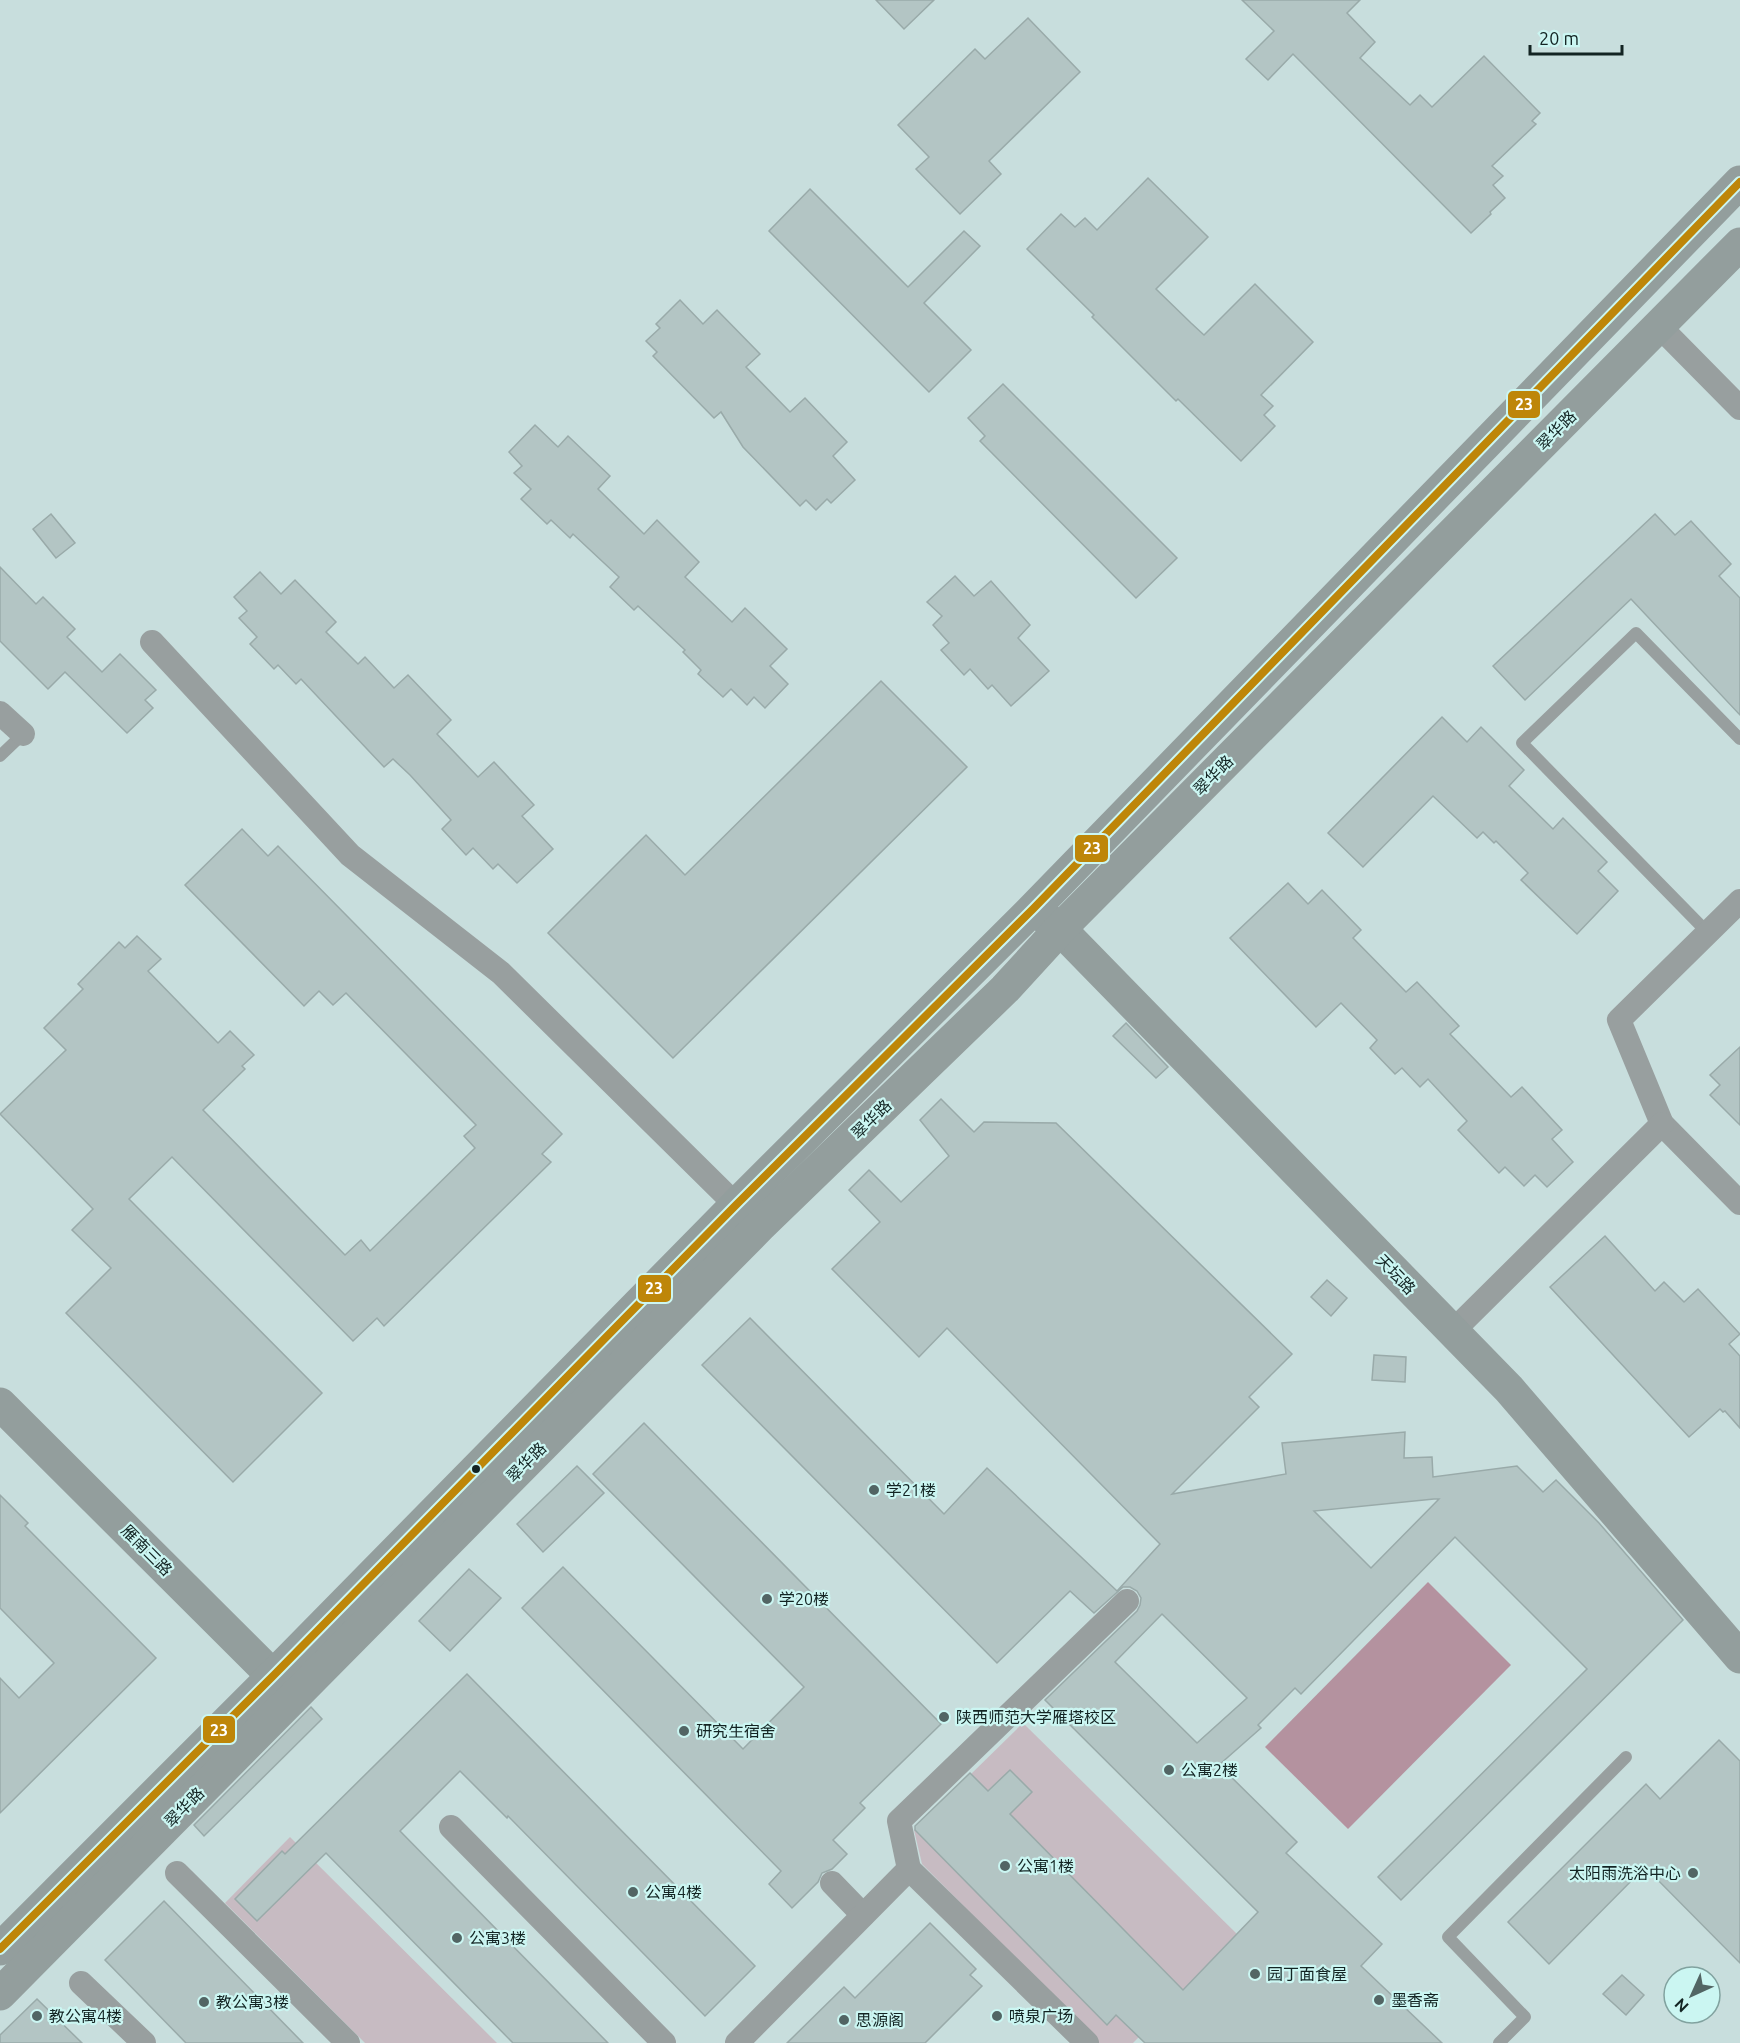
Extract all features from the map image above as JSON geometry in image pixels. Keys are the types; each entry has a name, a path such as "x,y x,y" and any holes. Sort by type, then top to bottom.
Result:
{"main road":[{"name":"翠华路","path":"0,1994 284,1686 736,1205 1033,909 1740,182"},
{"name":"翠华路","path":"0,1949 284,1686 1005,989 1060,929 1740,244"},
{"name":"天坛路","path":"1033,909 1060,929 1509,1389 1740,1657"},
{"name":"雁南三路","path":"0,1404 284,1686"}],"street":[{"path":"1659,326 1740,408"},
{"path":"152,642 350,855 501,973 736,1205"},
{"path":"0,713 23,734"},
{"path":"1740,901 1619,1020 1662,1124 1740,1203"},
{"path":"1453,1331 1662,1124"},
{"path":"1087,2043 909,1869 899,1821 1127,1601"},
{"path":"451,1827 664,2043"},
{"path":"737,2043 909,1869"},
{"path":"177,1873 348,2043"},
{"path":"832,1883 863,1915"},
{"path":"81,1983 144,2043"}],"lane":[{"path":"1708,933 1522,743 1636,633 1740,739"},
{"path":"0,756 23,734"},
{"path":"1499,2043 1525,2017 1448,1936 1626,1757"}],"shaded area":[{"path":"1428,1582 1511,1665 1348,1829 1265,1747"},
{"path":"1023,1723 1239,1936 1133,2043 1099,2043 922,1864 914,1830"},
{"path":"290,1837 497,2043 365,2043 225,1903"}],"building":[{"path":"876,0 934,0 904,29"},
{"path":"1242,0 1360,0 1347,13 1375,42 1360,58 1410,105 1420,95 1432,107 1484,56 1540,113 1532,121 1536,124 1492,166 1503,176 1493,185 1505,198 1471,233 1293,54 1268,80 1246,59 1274,31"},
{"path":"1028,18 1080,72 989,161 1001,174 960,214 916,169 929,157 898,125 975,49 985,59"},
{"path":"1148,178 1208,237 1156,289 1204,335 1255,284 1313,342 1261,395 1273,406 1264,415 1275,426 1241,461 1178,399 1176,401 1027,249 1061,214 1075,227 1085,218 1097,230"},
{"path":"810,189 908,287 964,231 980,246 924,303 971,350 929,392 769,231"},
{"path":"680,300 703,324 717,310 760,354 746,367 790,412 805,398 847,442 833,456 855,480 831,503 827,499 816,510 806,500 800,506 743,447 721,412 714,418 653,356 657,352 646,341 660,328 656,324"},
{"path":"1003,384 1177,558 1136,598 980,441 985,436 968,418"},
{"path":"535,425 558,447 568,436 610,476 598,489 644,534 657,520 699,562 685,577 732,622 745,608 787,649 770,666 788,684 765,708 754,697 747,705 731,689 723,697 698,674 701,670 683,652 685,650 638,606 634,610 610,587 619,577 573,534 570,538 551,520 547,524 521,499 531,489 514,473 522,466 509,452"},
{"path":"51,514 75,543 56,558 33,529"},
{"path":"1655,514 1675,535 1691,521 1731,564 1719,576 1740,598 1740,715 1631,599 1525,700 1493,666"},
{"path":"0,567 36,604 43,597 75,629 67,637 102,672 120,654 156,690 145,700 153,708 127,733 65,672 48,689 0,641"},
{"path":"260,572 281,594 295,580 336,622 326,632 358,664 365,657 394,688 408,675 451,720 437,734 478,777 494,762 534,805 522,816 553,849 517,883 498,864 493,869 473,848 466,855 442,829 451,820 410,775 393,759 384,767 301,679 296,684 278,665 274,669 250,644 257,637 239,618 247,611 234,597"},
{"path":"955,576 974,596 991,581 1030,625 1018,638 1049,671 1011,706 992,685 988,689 970,669 964,675 941,650 949,643 933,625 942,616 927,602"},
{"path":"881,681 967,767 673,1058 548,933 646,835 685,875"},
{"path":"1442,717 1467,742 1481,727 1524,770 1509,786 1553,829 1563,818 1607,862 1598,871 1618,891 1577,934 1521,880 1528,873 1496,841 1494,843 1483,832 1477,838 1433,796 1363,867 1328,833"},
{"path":"242,829 268,856 278,846 562,1134 542,1154 551,1162 384,1326 377,1318 353,1341 172,1157 129,1199 322,1393 233,1482 66,1313 111,1268 72,1230 93,1209 0,1114 66,1050 44,1028 83,989 78,984 119,942 125,948 137,936 161,959 148,971 218,1043 230,1031 254,1055 242,1066 245,1069 203,1110 345,1255 361,1240 370,1251 475,1148 464,1136 476,1125 346,993 333,1005 319,991 304,1006 185,885"},
{"path":"1288,883 1308,904 1322,890 1361,930 1353,938 1406,992 1417,982 1459,1026 1450,1034 1511,1097 1522,1087 1562,1130 1552,1139 1573,1162 1547,1187 1535,1175 1524,1186 1505,1167 1499,1173 1458,1130 1467,1121 1428,1079 1420,1087 1402,1068 1395,1074 1370,1048 1377,1040 1341,1003 1316,1027 1230,938"},
{"path":"1126,1023 1168,1067 1156,1078 1113,1036"},
{"path":"1740,1047 1740,1125 1710,1095 1720,1085 1710,1075"},
{"path":"941,1099 974,1132 984,1122 1056,1123 1292,1354 1249,1397 1259,1407 1172,1494 1286,1474 1282,1443 1405,1432 1404,1458 1432,1457 1433,1477 1517,1466 1543,1492 1556,1480 1599,1523 1683,1620 1401,1900 1378,1877 1587,1669 1455,1537 1301,1694 1295,1688 1258,1725 1261,1728 1219,1765 1297,1842 1286,1853 1382,1944 1361,1966 1442,2043 1145,2043 1116,2015 1107,2025 915,1830 915,1826 970,1773 988,1791 1010,1770 1032,1792 1010,1814 1183,1990 1258,1912 1045,1700 1137,1611 1141,1598 1137,1591 1130,1587 1123,1587 1094,1613 1070,1591 997,1663 702,1365 750,1318 944,1514 987,1468 1117,1591 1160,1544 947,1328 919,1357 832,1269 880,1222 849,1190 869,1170 901,1202 949,1156 920,1120","holes":["1434,1499 1439,1499 1371,1568 1314,1511","1162,1614 1247,1698 1197,1743 1115,1662"]},
{"path":"1605,1236 1655,1291 1664,1282 1684,1302 1698,1289 1740,1334 1729,1344 1740,1356 1740,1428 1725,1411 1720,1409 1689,1437 1550,1287"},
{"path":"1327,1280 1347,1298 1331,1316 1311,1297"},
{"path":"1374,1355 1406,1357 1405,1382 1372,1380"},
{"path":"644,1423 941,1724 860,1803 865,1808 833,1840 847,1854 832,1869 822,1873 818,1882 792,1908 769,1884 781,1871 522,1608 563,1567 743,1749 804,1687 593,1474"},
{"path":"577,1466 604,1493 543,1552 517,1524"},
{"path":"0,1495 28,1523 25,1526 156,1658 0,1813 0,1678 19,1698 54,1663 0,1608"},
{"path":"469,1569 501,1598 450,1651 419,1621"},
{"path":"467,1674 755,1966 705,2016 508,1816 507,1818 460,1771 400,1831 608,2043 513,2043 326,1853 257,1921 235,1899 282,1851 285,1854"},
{"path":"311,1707 322,1719 204,1836 194,1825"},
{"name":"太阳雨洗浴中心","path":"1719,1740 1740,1761 1740,1963 1645,1867 1549,1964 1508,1922 1646,1784 1660,1799"},
{"name":"教公寓3楼","path":"164,1901 303,2043 186,2043 105,1960"},
{"path":"930,1923 976,1969 970,1975 982,1986 925,2043 787,2043 844,1987 855,1998"},
{"path":"1622,1975 1644,1995 1626,2015 1603,1994"},
{"name":"教公寓4楼","path":"37,1999 82,2043 0,2043 0,2035"}],"transit line":[{"name":"23","path":"0,1949 274,1675 736,1205 1033,909 1740,182"}],"place":[{"name":"学21楼","path":"874,1490"},
{"name":"学20楼","path":"767,1599"},
{"name":"陕西师范大学雁塔校区","path":"944,1717"},
{"name":"研究生宿舍","path":"684,1731"},
{"name":"公寓2楼","path":"1169,1770"},
{"name":"公寓1楼","path":"1005,1866"},
{"name":"太阳雨洗浴中心","path":"1693,1873"},
{"name":"公寓4楼","path":"633,1892"},
{"name":"公寓3楼","path":"457,1938"},
{"name":"园丁面食屋","path":"1255,1974"},
{"name":"墨香斋","path":"1379,2000"},
{"name":"教公寓3楼","path":"204,2002"},
{"name":"教公寓4楼","path":"37,2016"},
{"name":"喷泉广场","path":"997,2016"},
{"name":"思源阁","path":"844,2020"}]}
